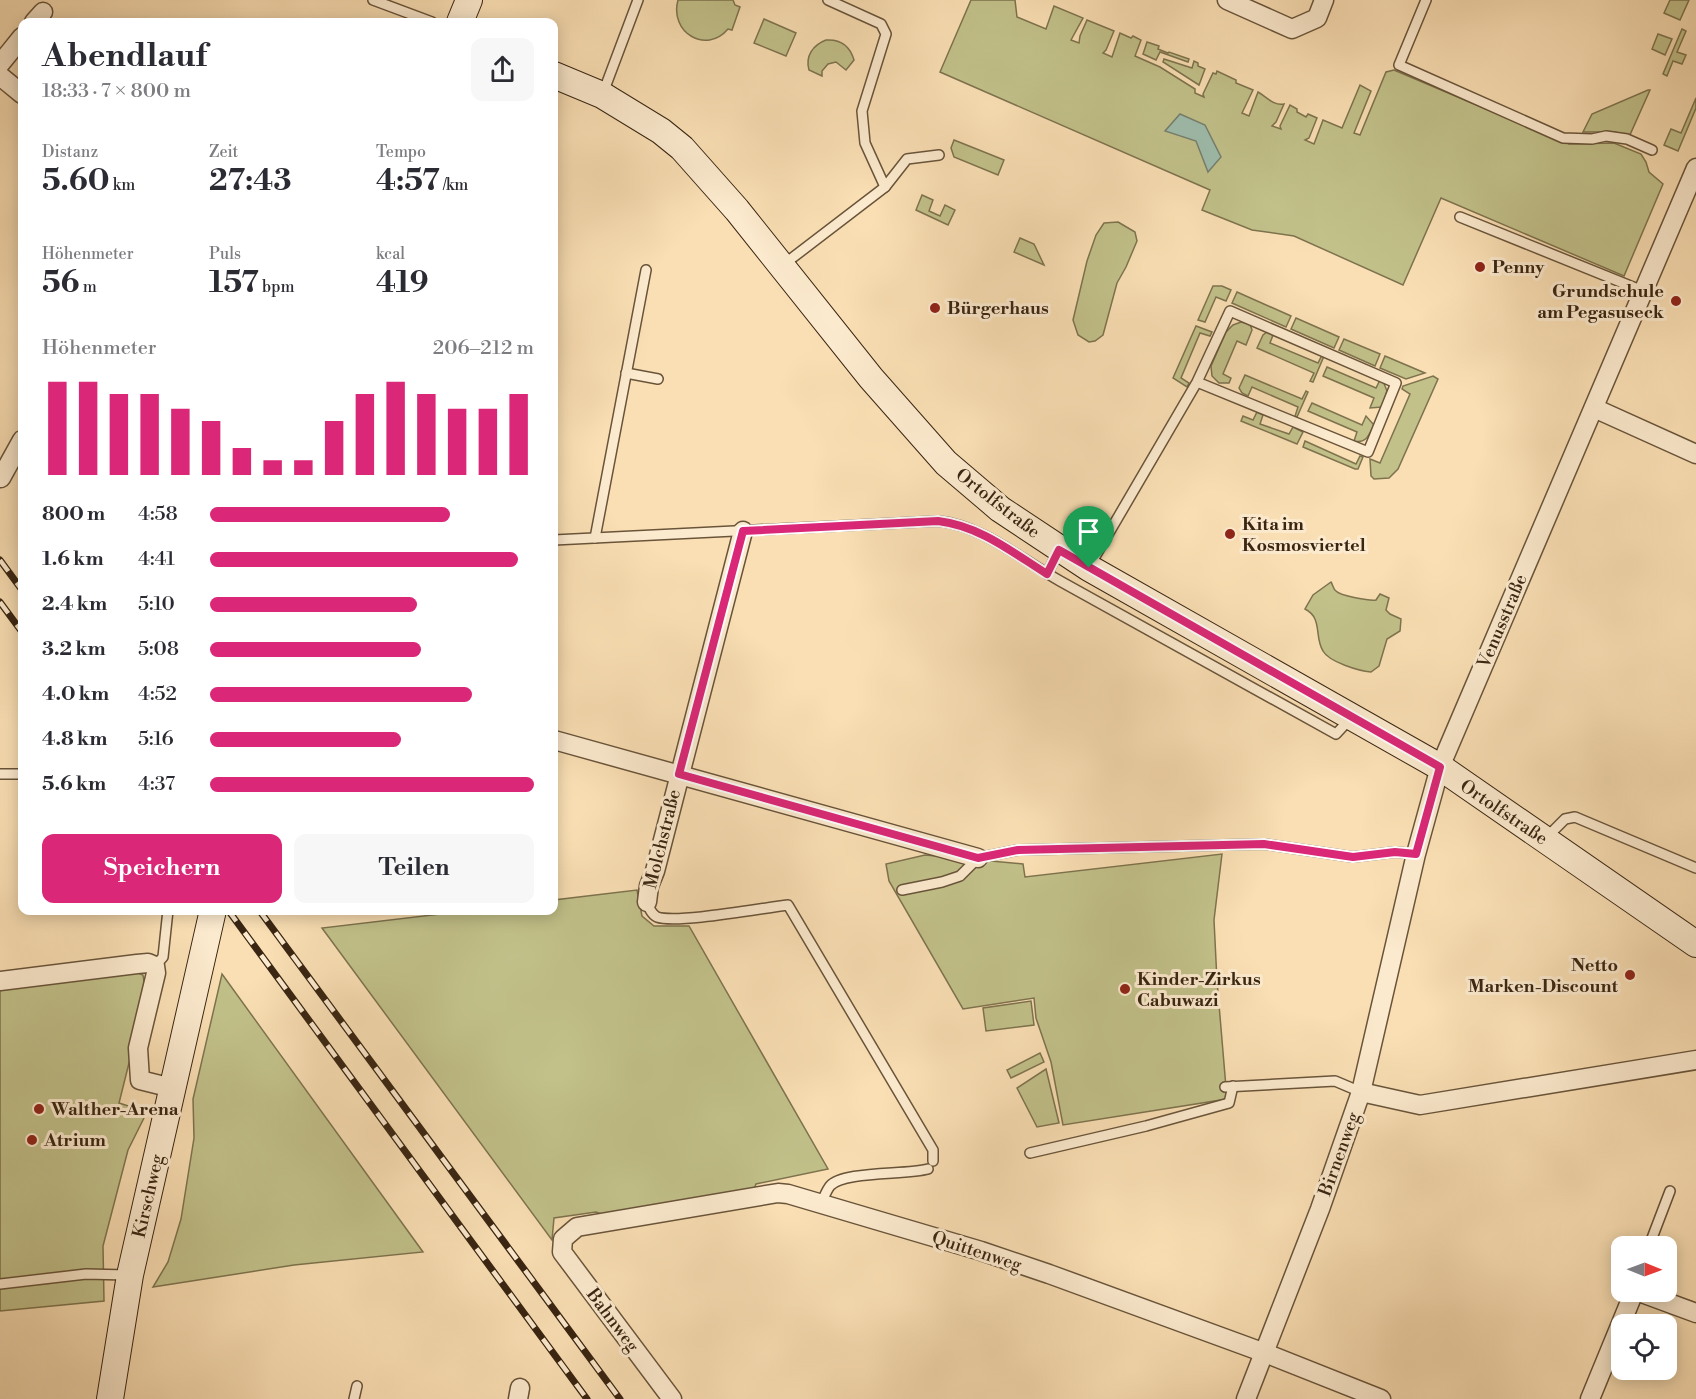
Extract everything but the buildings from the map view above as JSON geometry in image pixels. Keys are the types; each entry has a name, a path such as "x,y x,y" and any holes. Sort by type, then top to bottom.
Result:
{"street":[{"path":"462,18 469,0"},
{"path":"1227,0 1292,29 1317,18 1324,0"},
{"path":"0,64 18,42"},
{"path":"0,76 18,91"},
{"name":"Ortolfstraße","path":"558,77 602,95 661,130 682,148 718,187 871,378 946,463 1000,509 1089,568 1440,767 1696,944"},
{"name":"Venusstraße","path":"1361,1092 1416,854 1440,767 1643,291 1692,188 1696,168"},
{"path":"1594,408 1696,454"},
{"path":"1,478 18,447"},
{"name":"Molchstraße","path":"647,902 649,886 655,871 743,531"},
{"path":"558,742 978,858"},
{"name":"Kirschweg","path":"110,1399 130,1275 212,915"},
{"path":"0,981 136,964 148,963 155,966 156,973 138,1048 140,1080 172,1088"},
{"name":"Birnenweg","path":"1246,1399 1320,1209 1361,1092 1420,1105 1696,1060"},
{"name":"Quittenweg","path":"563,1239 577,1227 778,1194 821,1203 981,1251 1265,1353 1381,1399"},
{"name":"Bahnweg","path":"563,1239 562,1252 672,1399"},
{"path":"1590,1399 1630,1302"},
{"path":"1666,1302 1696,1313"}],"lane":[{"path":"374,0 421,18"},
{"path":"602,95 638,0"},
{"path":"828,0 881,24 886,34 862,111 865,143 885,187"},
{"path":"1426,0 1399,66 1563,138 1592,140 1606,136 1627,139 1652,150"},
{"path":"781,266 885,187 907,159 939,155"},
{"path":"1460,217 1643,291"},
{"path":"595,538 646,270"},
{"path":"1089,568 1197,382 1230,311 1396,383 1368,452 1197,382"},
{"path":"626,373 658,379"},
{"path":"558,540 938,521 957,523 975,530 1047,574 1336,734 1352,717"},
{"path":"1047,574 1059,550"},
{"path":"0,774 18,774"},
{"path":"1545,839 1565,819 1575,817 1696,868"},
{"path":"902,890 960,876 978,858 1018,850 1264,844 1353,857 1395,852 1416,854"},
{"path":"647,902 652,913 658,917 678,919 788,905 933,1150 930,1165 913,1173 849,1176 836,1181 830,1186 821,1203"},
{"path":"155,966 163,957 167,915"},
{"path":"1030,1153 1146,1126 1229,1103 1229,1087 1335,1081 1361,1092"},
{"path":"1653,1236 1670,1191"},
{"path":"0,1284 86,1274 130,1275"},
{"path":"354,1399 357,1386"}],"shaded area":[{"path":"678,0 733,0 735,5 740,7 732,30 728,29 719,37 710,40 700,40 684,30 679,22"},
{"path":"971,0 1015,0 1017,17 1046,29 1054,6 1083,18 1071,40 1079,43 1087,20 1114,31 1103,53 1112,57 1120,33 1131,38 1133,36 1141,40 1135,56 1160,67 1204,97 1203,94 1213,73 1216,74 1217,71 1253,90 1242,113 1249,116 1258,92 1273,102 1284,104 1272,126 1281,129 1280,126 1290,105 1306,117 1308,114 1317,118 1309,138 1305,140 1314,144 1323,120 1342,128 1360,85 1371,91 1354,133 1360,135 1386,72 1394,70 1569,144 1614,143 1641,154 1649,172 1663,184 1624,276 1441,198 1403,285 1294,236 1252,230 1202,210 1210,190 940,72"},
{"path":"1670,0 1689,0 1680,20 1664,13"},
{"path":"764,19 796,33 786,56 754,43"},
{"path":"1682,29 1686,31 1677,52 1686,55 1682,64 1673,61 1667,76 1663,74"},
{"path":"1658,34 1672,39 1665,55 1652,49"},
{"path":"826,40 844,44 854,60 846,70 836,62 828,64 822,71 822,76 809,70 808,60 814,48"},
{"path":"1147,42 1159,46 1158,49 1189,59 1188,62 1160,52 1156,60 1143,54"},
{"path":"1164,59 1192,68 1194,61 1198,63 1198,66 1205,69 1199,85 1163,62"},
{"path":"1650,90 1629,137 1615,132 1583,132 1592,114"},
{"path":"1696,98 1696,108 1678,151 1664,145 1671,129 1681,133"},
{"path":"1180,114 1205,125 1221,157 1208,172 1196,141 1165,131"},
{"path":"954,140 1004,160 998,175 954,157 951,148"},
{"path":"922,195 933,200 929,211 940,216 945,205 955,210 948,225 916,210"},
{"path":"1118,222 1135,232 1137,241 1117,283 1103,335 1089,342 1078,335 1073,320 1087,261 1096,235 1104,223"},
{"path":"1020,238 1034,244 1044,265 1014,252"},
{"path":"1213,286 1222,286 1231,290 1226,301 1216,297 1205,322 1198,320"},
{"path":"1237,292 1291,316 1286,327 1232,303"},
{"path":"1296,318 1339,337 1334,348 1291,329"},
{"path":"1241,322 1250,324 1252,330 1246,345 1237,341 1223,374 1231,378 1229,383 1219,383 1212,376 1211,366 1226,332 1233,325"},
{"path":"1196,326 1212,332 1210,336 1200,333 1181,378 1189,383 1187,387 1173,378"},
{"path":"1267,332 1273,335 1270,343 1318,363 1322,355 1324,356 1313,382 1310,381 1314,373 1257,348 1263,335"},
{"path":"1344,339 1380,354 1375,366 1339,350"},
{"path":"1385,356 1425,373 1406,379 1380,368"},
{"path":"1327,367 1376,388 1380,380 1383,381 1387,391 1382,407 1370,408 1374,398 1323,376"},
{"path":"1245,375 1302,399 1306,391 1308,392 1297,417 1295,416 1298,407 1252,387 1248,396 1242,393 1239,388"},
{"path":"1433,376 1438,379 1398,469 1389,478 1374,479 1371,476 1370,459 1380,463 1410,394 1402,389 1403,386"},
{"path":"1312,403 1362,425 1366,416 1374,425 1364,440 1354,441 1357,432 1308,411"},
{"path":"1257,412 1263,415 1260,424 1289,434 1293,427 1303,432 1297,444 1241,421 1243,416 1253,420"},
{"path":"1305,441 1356,464 1360,456 1363,457 1358,469 1355,469 1303,447"},
{"path":"1331,582 1336,591 1349,596 1376,600 1380,594 1389,598 1386,610 1401,619 1400,631 1387,639 1379,666 1371,672 1352,668 1331,659 1320,646 1314,617 1305,609 1313,595"},
{"name":"Kinder-Zirkus Cabuwazi","path":"1222,854 1214,920 1227,1099 1063,1125 1051,1062 1036,1018 1034,998 963,1009 889,881 886,864 925,855 1023,864 1025,877"},
{"path":"637,890 642,916 654,926 689,926 828,1169 756,1184 752,1194 604,1215 596,1212 554,1218 552,1240 322,928 432,915 558,915 558,900"},
{"path":"130,970 143,975 146,995 119,1103 147,1112 128,1150 103,1246 104,1301 0,1311 0,983"},
{"path":"222,974 423,1252 294,1265 153,1287 168,1262 181,1219 194,1138 193,1099"},
{"path":"1031,1001 1034,1025 986,1031 983,1008"},
{"path":"1040,1053 1044,1062 1011,1078 1007,1070"},
{"path":"1046,1069 1059,1123 1037,1127 1017,1088"}],"railway":[{"path":"0,560 18,585"},
{"path":"0,602 18,627"},
{"path":"232,915 587,1399"},
{"path":"263,915 620,1399"}],"place":[{"name":"Penny","path":"1480,267"},
{"name":"Grundschule am Pegasuseck","path":"1676,301"},
{"name":"Bürgerhaus","path":"935,308"},
{"name":"Kita im Kosmosviertel","path":"1230,534"},
{"name":"Netto Marken-Discount","path":"1630,975"},
{"name":"Kinder-Zirkus Cabuwazi","path":"1125,989"},
{"name":"Walther-Arena","path":"39,1109"},
{"name":"Atrium","path":"32,1140"}],"route":[{"path":"938,521 957,523 975,530 1047,574 1059,550 1089,568 1440,767 1416,854 1395,852 1353,857 1264,844 1018,850 978,858 679,774 743,531 938,521"}]}
